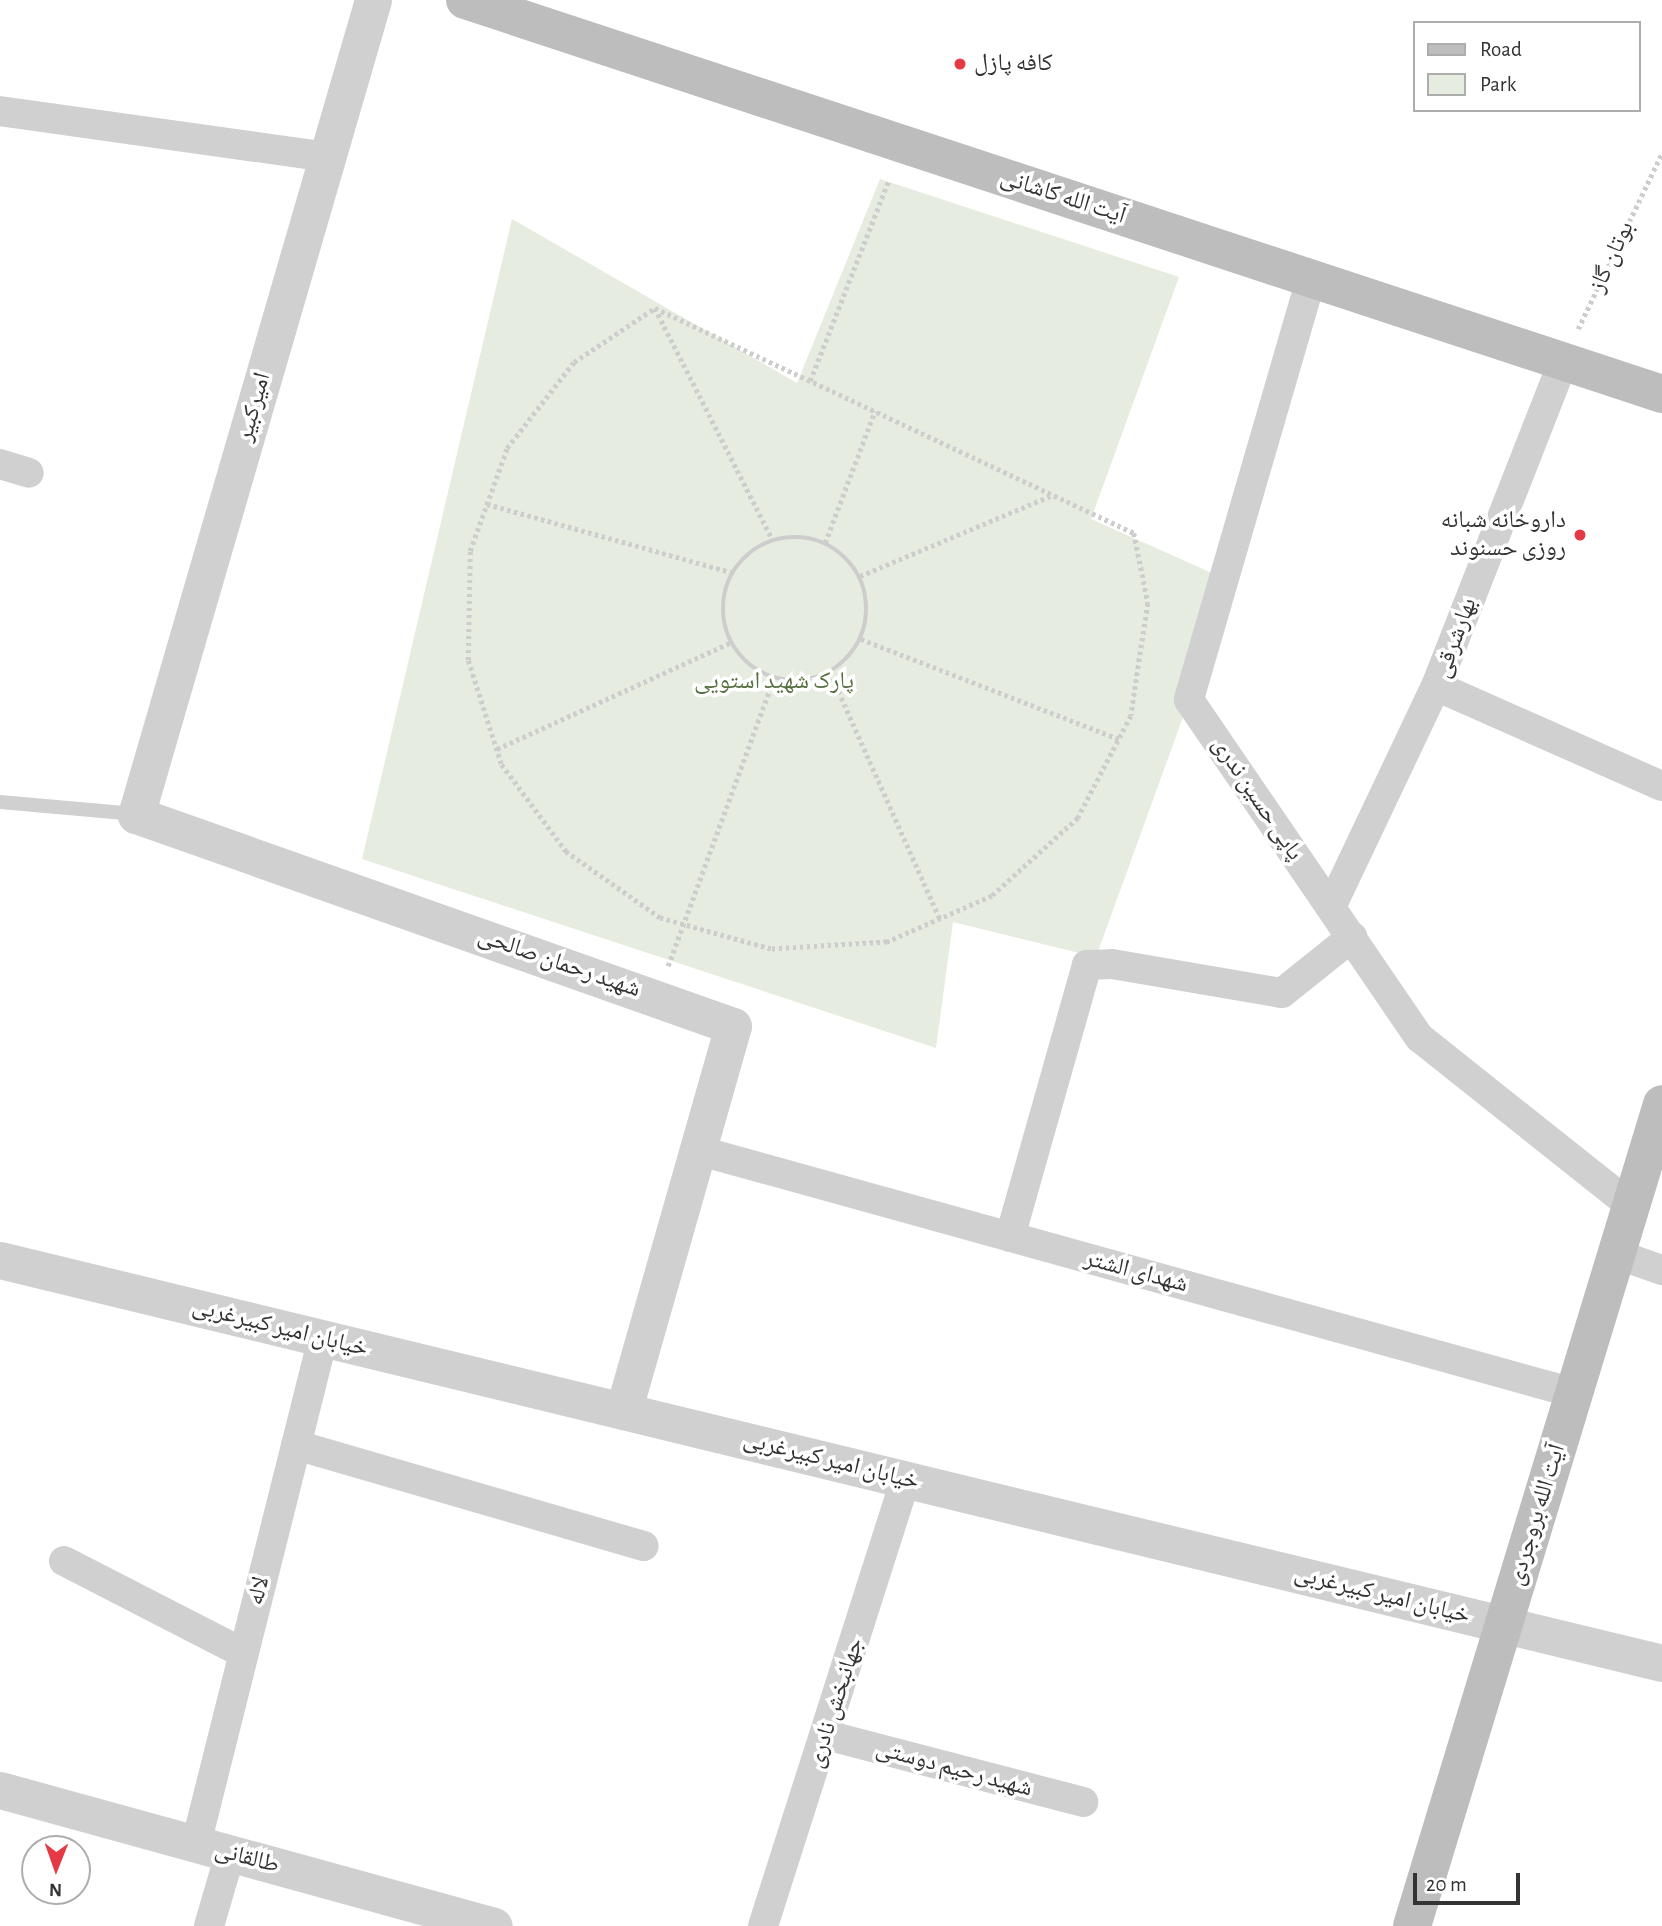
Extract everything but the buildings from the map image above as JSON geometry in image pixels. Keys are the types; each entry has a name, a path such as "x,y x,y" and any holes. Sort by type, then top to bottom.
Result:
{"main road":[{"name":"آیت الله کاشانی","path":"465,0 1662,394"},
{"name":"آیت الله بروجردی","path":"1412,1926 1662,1104"}],"street":[{"name":"امیرکبیر","path":"136,815 373,0"},
{"path":"0,111 327,157"},
{"name":"پاپی حسین ندری","path":"1311,279 1189,699 1420,1038 1631,1206"},
{"name":"بهارشرقی","path":"1563,362 1436,685 1662,786"},
{"path":"0,464 29,473"},
{"path":"1331,908 1436,685"},
{"name":"شهید رحمان صالحی","path":"136,815 733,1026 623,1411"},
{"path":"1010,1237 1087,965 1112,964 1282,993 1352,937"},
{"name":"شهدای الشتر","path":"697,1150 1574,1393"},
{"path":"1616,1254 1662,1270"},
{"name":"خیابان امیر کبیرغربی","path":"0,1260 1662,1662"},
{"name":"لاله","path":"209,1926 213,1849 243,1653 323,1338"},
{"path":"296,1445 644,1546"},
{"name":"جهانبخش نادری","path":"763,1926 906,1479"},
{"path":"64,1562 243,1653"},
{"name":"شهید رحیم دوستی","path":"826,1735 1083,1802"},
{"name":"طالقانی","path":"0,1790 494,1926"}],"lane":[{"name":"شهید رحمان صالحی","path":"0,802 136,815"}],"path":[{"path":"810,381 902,144"},
{"name":"بوتان گاز","path":"1563,362 1662,153"},
{"path":"655,308 1134,533 1148,603 1131,716 1078,818 992,896 887,942 771,949 660,918 566,852 501,764 468,660 470,551 507,448 574,362 655,308"},
{"path":"655,308 773,541"},
{"path":"825,543 875,411"},
{"path":"860,576 1054,495"},
{"path":"487,504 734,573"},
{"path":"803,537 825,543 845,556 860,576 868,599 861,639 842,664 830,672 798,681 774,678 753,668 732,642 723,606 734,573 757,547 773,541 803,537"},
{"path":"861,639 1119,739"},
{"path":"496,750 732,642"},
{"path":"830,672 940,919"},
{"path":"657,998 774,678"}],"green space":[{"name":"پارک شهید استویی","path":"880,179 1179,277 1091,519 1232,582 1096,957 953,922 936,1048 362,859 512,219 797,383"}],"place":[{"name":"کافه پازل","path":"960,64"},
{"name":"داروخانه شبانه روزی حسنوند","path":"1580,535"}]}
